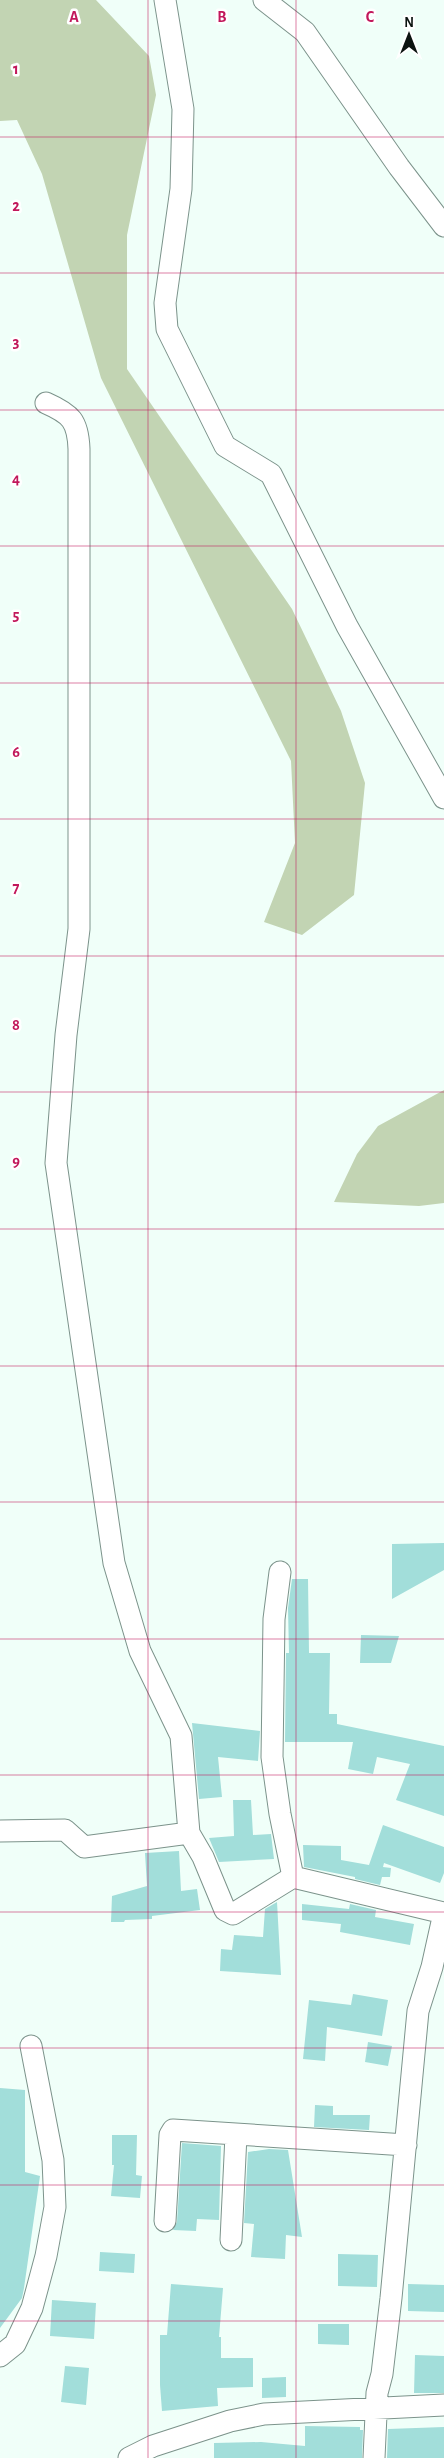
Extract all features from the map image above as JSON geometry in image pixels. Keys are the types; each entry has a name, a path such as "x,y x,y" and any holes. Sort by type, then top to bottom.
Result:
{"street":[{"path":"165,0 183,109 181,188 165,303 167,329 225,446 271,474 347,626 444,798"},
{"path":"264,0 305,32 399,167 444,226"},
{"path":"46,404 65,411 74,421 79,434 79,929 66,1035 56,1163 114,1563 140,1651 181,1736 189,1833 203,1857 225,1910 233,1914 293,1877 444,1913 438,1967 418,2011 389,2316 376,2409 374,2458"},
{"path":"280,1572 274,1619 272,1757 280,1814 293,1877"},
{"path":"0,1831 65,1830 84,1847 189,1833"},
{"path":"0,2356 15,2344 32,2308 46,2256 54,2207 53,2160 31,2046"},
{"path":"165,2221 170,2134 173,2130 406,2145"},
{"path":"231,2240 236,2134"},
{"path":"129,2458 153,2446 230,2421 264,2414 444,2405"}],"green space":[{"path":"0,0 96,0 149,56 156,95 127,235 127,369 292,609 341,711 365,783 354,895 302,935 264,922 295,843 291,761 101,378 42,174 17,120 0,121"},
{"path":"444,1090 444,1203 419,1206 334,1202 357,1154 378,1126"}],"building":[{"path":"444,1543 444,1570 392,1599 392,1544"},
{"path":"292,1579 308,1579 309,1653 330,1653 329,1714 337,1714 337,1724 444,1746 444,1816 396,1800 410,1764 377,1757 373,1774 348,1769 353,1742 285,1742 286,1653 289,1653 288,1608"},
{"path":"361,1635 399,1636 391,1663 360,1663"},
{"path":"192,1723 260,1731 258,1761 218,1757 222,1797 199,1799"},
{"path":"233,1800 251,1800 253,1835 271,1834 274,1859 219,1862 209,1838 234,1836"},
{"path":"383,1825 444,1847 444,1873 440,1883 384,1863 383,1867 391,1868 390,1877 382,1877 380,1885 355,1879 355,1877 304,1867 303,1845 341,1846 341,1860 369,1865"},
{"path":"179,1851 181,1891 197,1889 200,1910 152,1916 152,1919 111,1922 112,1896 147,1886 145,1853"},
{"path":"277,1902 281,1975 220,1971 221,1949 232,1950 234,1935 263,1937 265,1909"},
{"path":"302,1904 349,1909 350,1904 376,1910 375,1917 414,1924 410,1945 340,1932 341,1924 302,1920"},
{"path":"353,1994 388,2000 382,2036 327,2027 325,2061 303,2059 309,2000 351,2005"},
{"path":"368,2042 392,2046 388,2066 365,2062"},
{"path":"0,2088 25,2090 25,2172 40,2176 22,2298 0,2328"},
{"path":"315,2105 333,2106 333,2115 370,2115 369,2130 314,2127"},
{"path":"112,2135 137,2135 136,2175 142,2176 140,2198 111,2196 114,2165 112,2165"},
{"path":"182,2143 221,2146 219,2220 197,2219 196,2231 173,2230 177,2222"},
{"path":"269,2149 288,2150 302,2237 286,2235 285,2259 251,2257 254,2224 244,2223 248,2152"},
{"path":"100,2252 135,2254 134,2273 99,2271"},
{"path":"338,2254 378,2255 377,2287 338,2286"},
{"path":"171,2284 223,2288 219,2337 221,2337 221,2358 253,2358 253,2387 217,2388 218,2406 162,2411 160,2335 167,2335"},
{"path":"408,2284 444,2285 444,2312 408,2311"},
{"path":"52,2300 96,2303 94,2339 50,2336"},
{"path":"318,2324 349,2324 349,2345 318,2344"},
{"path":"415,2355 444,2356 444,2393 414,2393"},
{"path":"65,2366 89,2368 86,2405 61,2402"},
{"path":"286,2377 286,2397 262,2398 262,2378"},
{"path":"305,2426 360,2427 360,2430 363,2430 362,2458 214,2458 214,2443 261,2442 305,2446"},
{"path":"444,2427 444,2458 387,2458 388,2429"}]}
